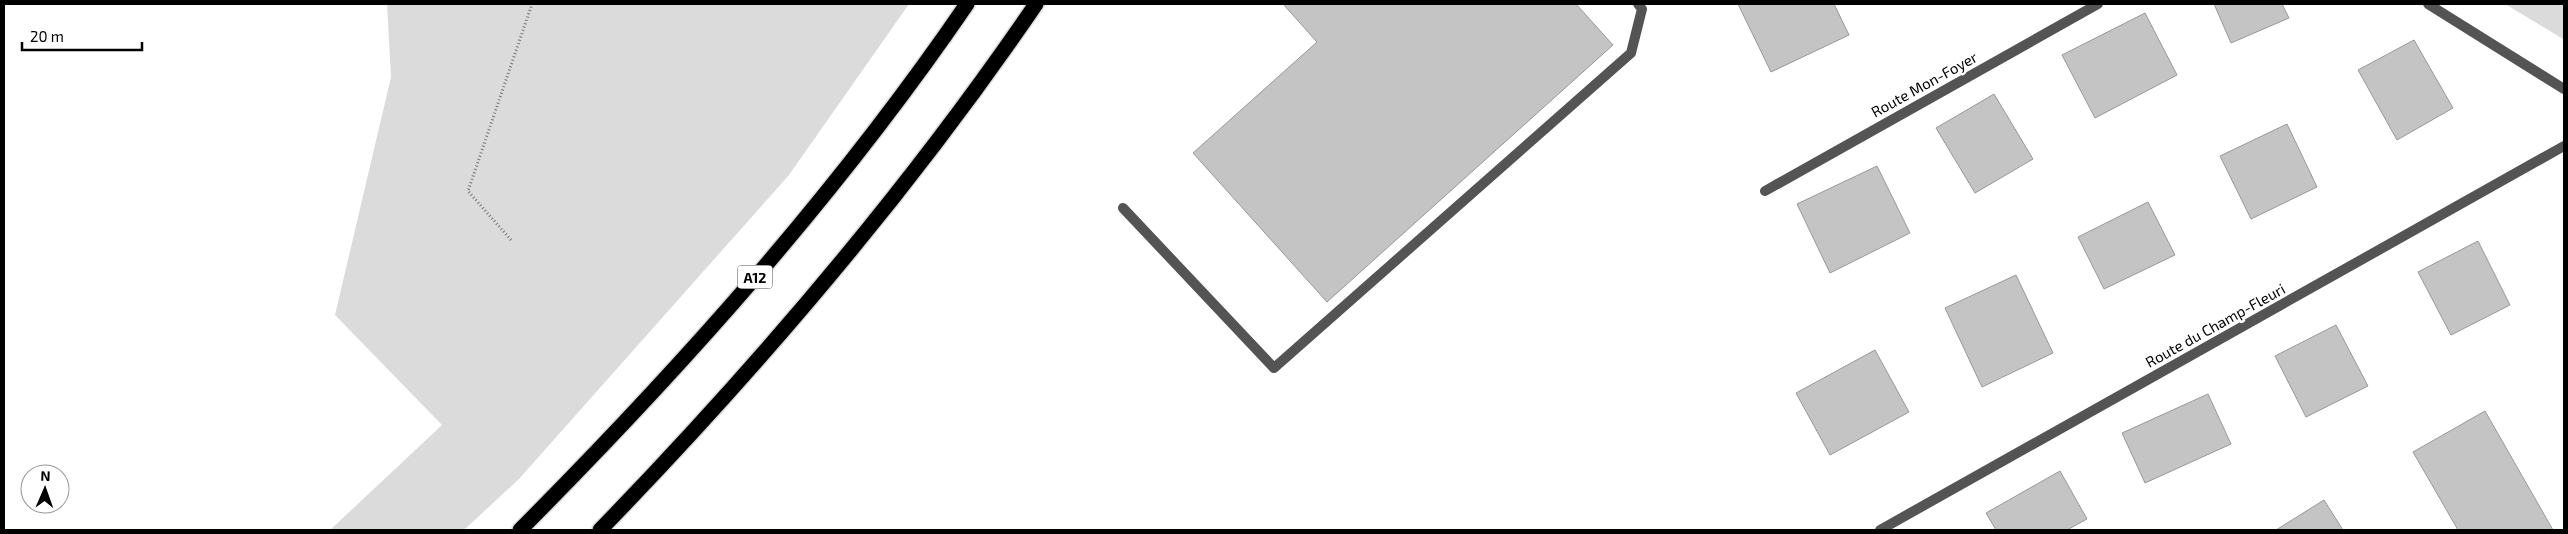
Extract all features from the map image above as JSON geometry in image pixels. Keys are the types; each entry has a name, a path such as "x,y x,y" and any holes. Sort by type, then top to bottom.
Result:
{"highway":[{"name":"A12","path":"520,530 624,423 760,271 894,104 967,4"},
{"path":"600,530 733,389 874,223 941,137 1036,4"}],"street":[{"path":"1123,208 1274,368 1631,53 1642,10 1638,4"},
{"name":"Route Mon-Foyer","path":"1765,190 2098,4"},
{"path":"2428,4 2564,89"},
{"name":"Route du Champ-Fleuri","path":"1880,530 2564,146"}],"path":[{"path":"511,240 468,191 532,4"}],"shaded area":[{"path":"387,4 909,4 789,175 519,479 464,530 330,530 442,425 335,315 391,77"},
{"path":"2505,4 2564,4 2564,40 2563,39"}],"building":[{"path":"1283,4 1576,4 1613,45 1327,302 1193,153 1317,42"},
{"path":"1738,4 1834,4 1849,35 1771,72"},
{"path":"2214,4 2282,4 2289,18 2231,43"},
{"path":"2145,13 2177,75 2095,118 2062,55"},
{"path":"2414,40 2453,108 2397,140 2358,70"},
{"path":"1994,94 2033,159 1975,193 1936,128"},
{"path":"2287,124 2317,187 2251,219 2220,156"},
{"path":"1877,166 1910,233 1830,273 1797,204"},
{"path":"2148,202 2175,255 2104,289 2078,237"},
{"path":"2478,241 2510,305 2451,335 2418,272"},
{"path":"2016,275 2053,353 1982,387 1945,308"},
{"path":"2336,325 2368,386 2306,417 2275,356"},
{"path":"1875,350 1909,412 1830,455 1796,393"},
{"path":"2208,394 2231,444 2145,483 2122,433"},
{"path":"2485,411 2553,530 2458,530 2413,452"},
{"path":"2060,471 2087,519 2067,530 1996,530 1986,513"},
{"path":"2324,500 2343,530 2276,530"}]}
